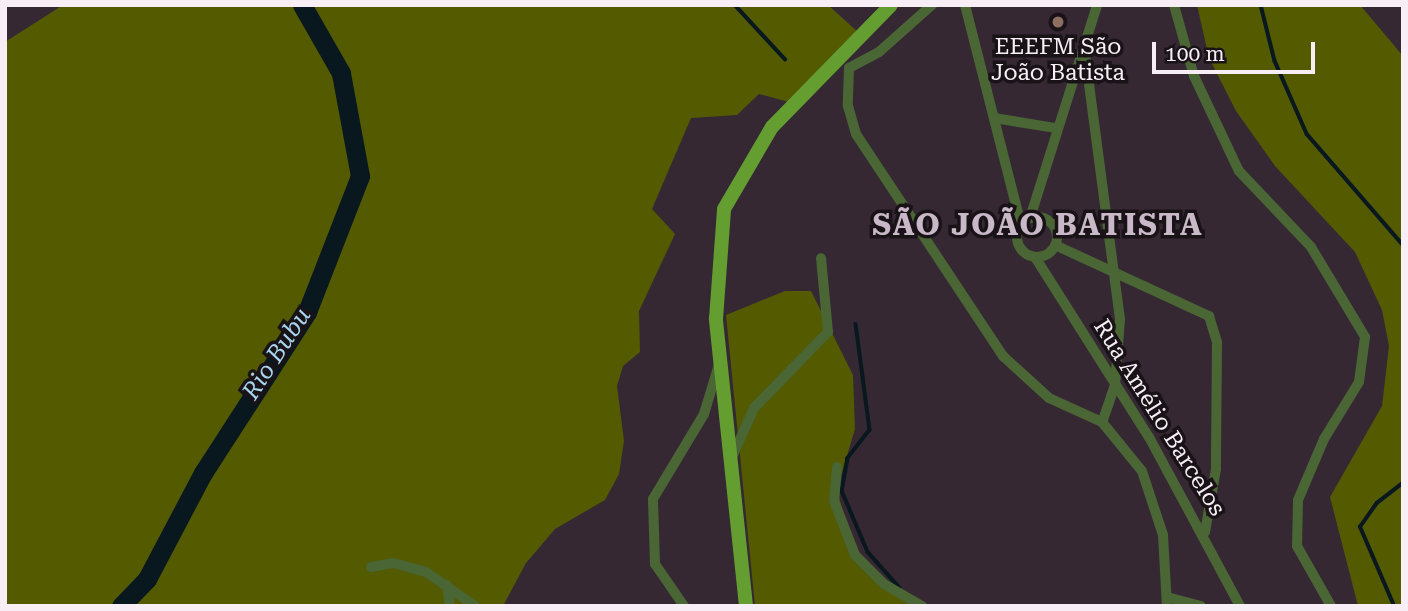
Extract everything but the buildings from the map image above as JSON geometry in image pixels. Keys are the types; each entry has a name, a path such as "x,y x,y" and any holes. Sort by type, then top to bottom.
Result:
{"main road":[{"path":"746,606 720,361 716,259 729,194 772,127 844,64 891,5"}],"street":[{"path":"932,5 879,52 844,64 848,106 856,134 1003,356 1049,398 1102,422 1151,489 1163,536 1167,601 1201,606"},
{"path":"965,5 994,118 1025,221"},
{"path":"1055,245 1035,257 1017,241 1097,5"},
{"path":"1174,5 1194,76 1239,171 1311,247 1365,337 1360,382 1324,439 1298,500 1297,546 1331,606"},
{"path":"1084,46 1116,270 1115,385 1102,422"},
{"path":"994,118 1056,128"},
{"path":"1025,221 1050,222 1055,245"},
{"path":"1055,245 1116,270 1204,313 1212,323 1216,469 1205,532"},
{"name":"Rua Amélio Barcelos","path":"1035,257 1205,532 1240,606"},
{"path":"731,460 754,408 828,332 821,258"},
{"path":"684,606 655,564 653,499 704,414 720,361"},
{"path":"837,467 834,501 855,555 884,584 922,606"},
{"path":"371,567 403,565 447,585 475,606"},
{"path":"447,585 450,606"}],"green space":[{"path":"63,5 828,5 859,33 789,102 759,94 737,115 691,118 652,209 675,234 639,311 640,352 623,366 617,386 624,441 619,474 605,500 555,529 526,563 503,606 5,606 5,42"},
{"path":"1197,5 1360,5 1403,56 1403,606 1358,606 1330,497 1382,406 1389,346 1382,310 1355,252 1275,166 1236,111 1209,58"},
{"path":"785,291 811,291 853,375 855,429 837,489 854,557 868,575 911,606 755,606 726,315"}],"waterway":[{"name":"Rio Bubu","path":"121,606 147,579 203,473 307,312 360,176 341,73 302,5"},
{"path":"306,13 314,5"},
{"path":"735,5 785,59"},
{"path":"1261,5 1275,61 1307,134 1403,245"},
{"path":"856,324 870,430 848,458 842,491 868,552 900,588"},
{"path":"1394,606 1360,527 1377,503 1403,483"}],"place":[{"name":"EEEFM São João Batista","path":"1058,22"}],"district":[{"name":"SÃO JOÃO BATISTA","path":"1038,225"}]}
